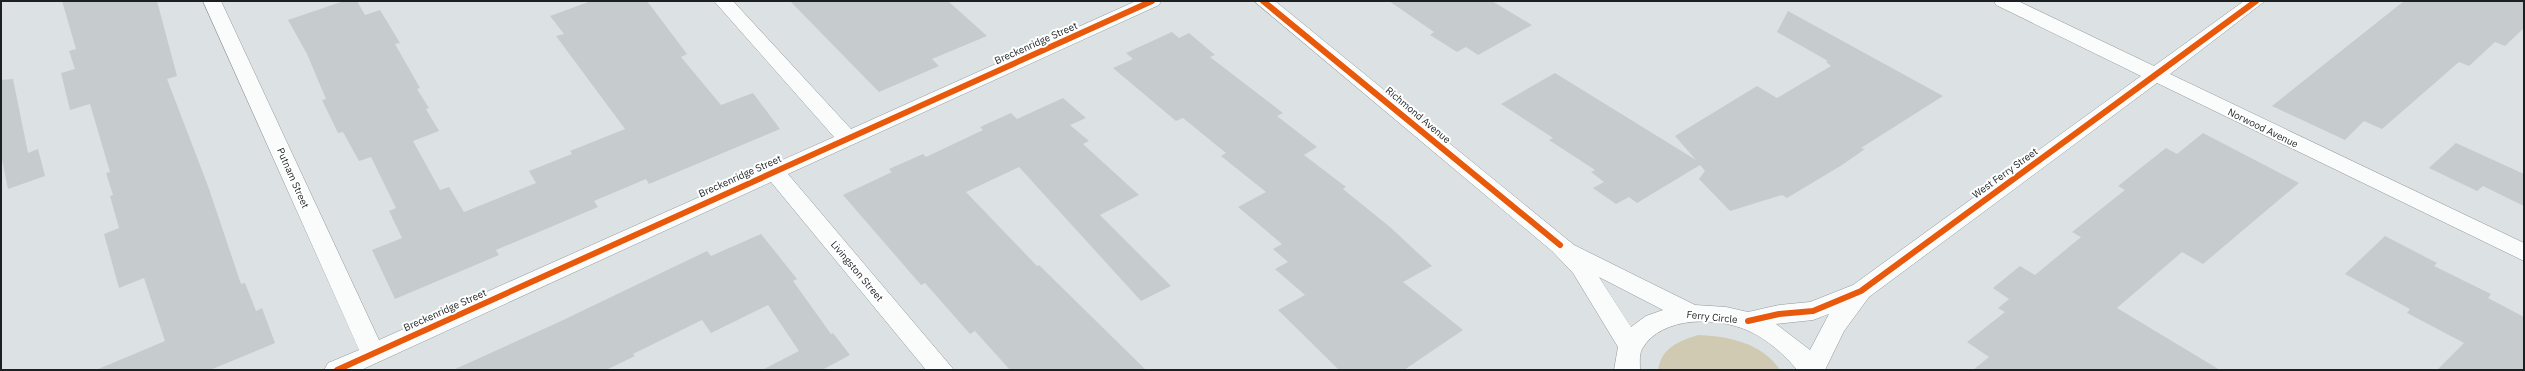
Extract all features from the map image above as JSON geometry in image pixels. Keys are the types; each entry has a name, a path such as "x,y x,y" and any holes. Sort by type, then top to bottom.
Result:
{"street":[{"name":"Putnam Street","path":"212,1 373,354"},
{"path":"723,1 848,139"},
{"name":"Breckenridge Street","path":"337,370 1152,1"},
{"name":"Richmond Avenue","path":"1263,1 1560,245 1581,267 1630,346"},
{"name":"Norwood Avenue","path":"2003,1 2524,253"},
{"name":"West Ferry Street","path":"1748,321 1779,314 1813,311 1860,291 2256,1"},
{"name":"Livingston Street","path":"774,172 941,370"},
{"name":"Richmond Avenue","path":"1560,245 1688,312"},
{"name":"West Ferry Street","path":"1812,370 1820,358 1824,345 1841,314 1860,291"},
{"name":"Ferry Circle","path":"1630,346 1640,334 1653,324 1688,312 1748,321 1788,343 1812,370"},
{"path":"1627,370 1630,346"}],"shaded area":[{"path":"1698,335 1732,339 1754,347 1764,353 1780,370 1658,370 1663,356 1672,346"}],"building":[{"path":"62,1 157,1 177,76 167,79 208,186 241,284 245,283 256,311 262,308 275,343 210,370 96,370 165,341 144,278 119,288 104,234 119,228 110,196 113,195 106,173 110,172 90,104 70,110 61,73 75,69 69,51 76,49"},
{"path":"344,1 357,1 365,15 380,10 400,43 395,44 420,88 417,89 429,108 426,109 439,131 413,141 440,190 449,187 464,212 536,183 529,171 572,154 570,151 625,129 556,36 564,34 550,16 591,1 647,1 687,54 681,57 721,105 753,93 780,129 649,184 646,179 594,201 598,207 496,250 499,255 395,299 372,250 402,238 389,211 396,208 371,157 359,161 343,132 338,133 322,100 326,99 307,54 288,20"},
{"path":"790,1 948,1 987,36 932,59 939,66 879,92"},
{"path":"1389,1 1492,1 1532,25 1478,55 1466,47 1457,52 1430,35 1434,32"},
{"path":"2404,1 2524,1 2524,28 2505,46 2495,42 2469,66 2459,62 2382,129 2364,121 2345,140 2272,106"},
{"path":"1788,11 1943,96 1861,148 1865,149 1842,165 1787,198 1782,195 1730,211 1699,179 1705,171 1700,165 1637,203 1629,197 1616,204 1593,188 1604,182 1591,172 1595,170 1549,140 1553,138 1501,104 1555,73 1696,160 1675,136 1757,86 1777,98 1831,66 1826,62 1828,61 1777,32"},
{"path":"1172,32 1179,38 1189,33 1215,55 1210,57 1283,113 1277,116 1317,147 1304,155 1346,187 1343,189 1390,227 1432,266 1403,282 1463,330 1404,370 1339,370 1278,310 1305,295 1275,269 1288,262 1273,249 1282,244 1238,207 1266,192 1221,156 1226,153 1183,118 1176,121 1113,68 1133,59 1126,53"},
{"path":"13,79 28,153 38,149 45,176 8,189 1,155 1,80"},
{"path":"1063,98 1086,118 1070,125 1089,141 1083,144 1139,195 1100,215 1171,286 1141,301 1019,167 966,192 1037,266 1039,265 1146,370 1010,370 975,331 970,334 925,283 921,285 843,195 892,172 889,169 923,154 926,157 983,130 980,127 1011,113 1017,119"},
{"path":"2203,133 2299,183 2203,264 2182,252 2117,308 2220,370 1973,370 1989,357 1967,342 2005,312 1998,308 2009,299 1993,288 2020,266 2035,275 2081,237 2072,232 2125,190 2118,186 2166,148 2177,154"},
{"path":"2456,143 2524,174 2524,206 2483,186 2477,191 2429,168"},
{"path":"761,234 797,279 793,281 831,334 833,333 850,355 822,370 762,370 799,351 768,305 711,333 702,320 633,354 635,356 606,370 453,370 559,322 707,251 711,256"},
{"path":"2385,236 2437,263 2434,266 2491,294 2488,298 2524,317 2524,370 2437,370 2464,343 2407,313 2410,309 2345,274"}],"cycle path":[{"path":"337,370 1152,1"},
{"path":"1263,1 1560,245"},
{"path":"1748,321 1779,314 1813,311 1861,291 2256,1"}]}
